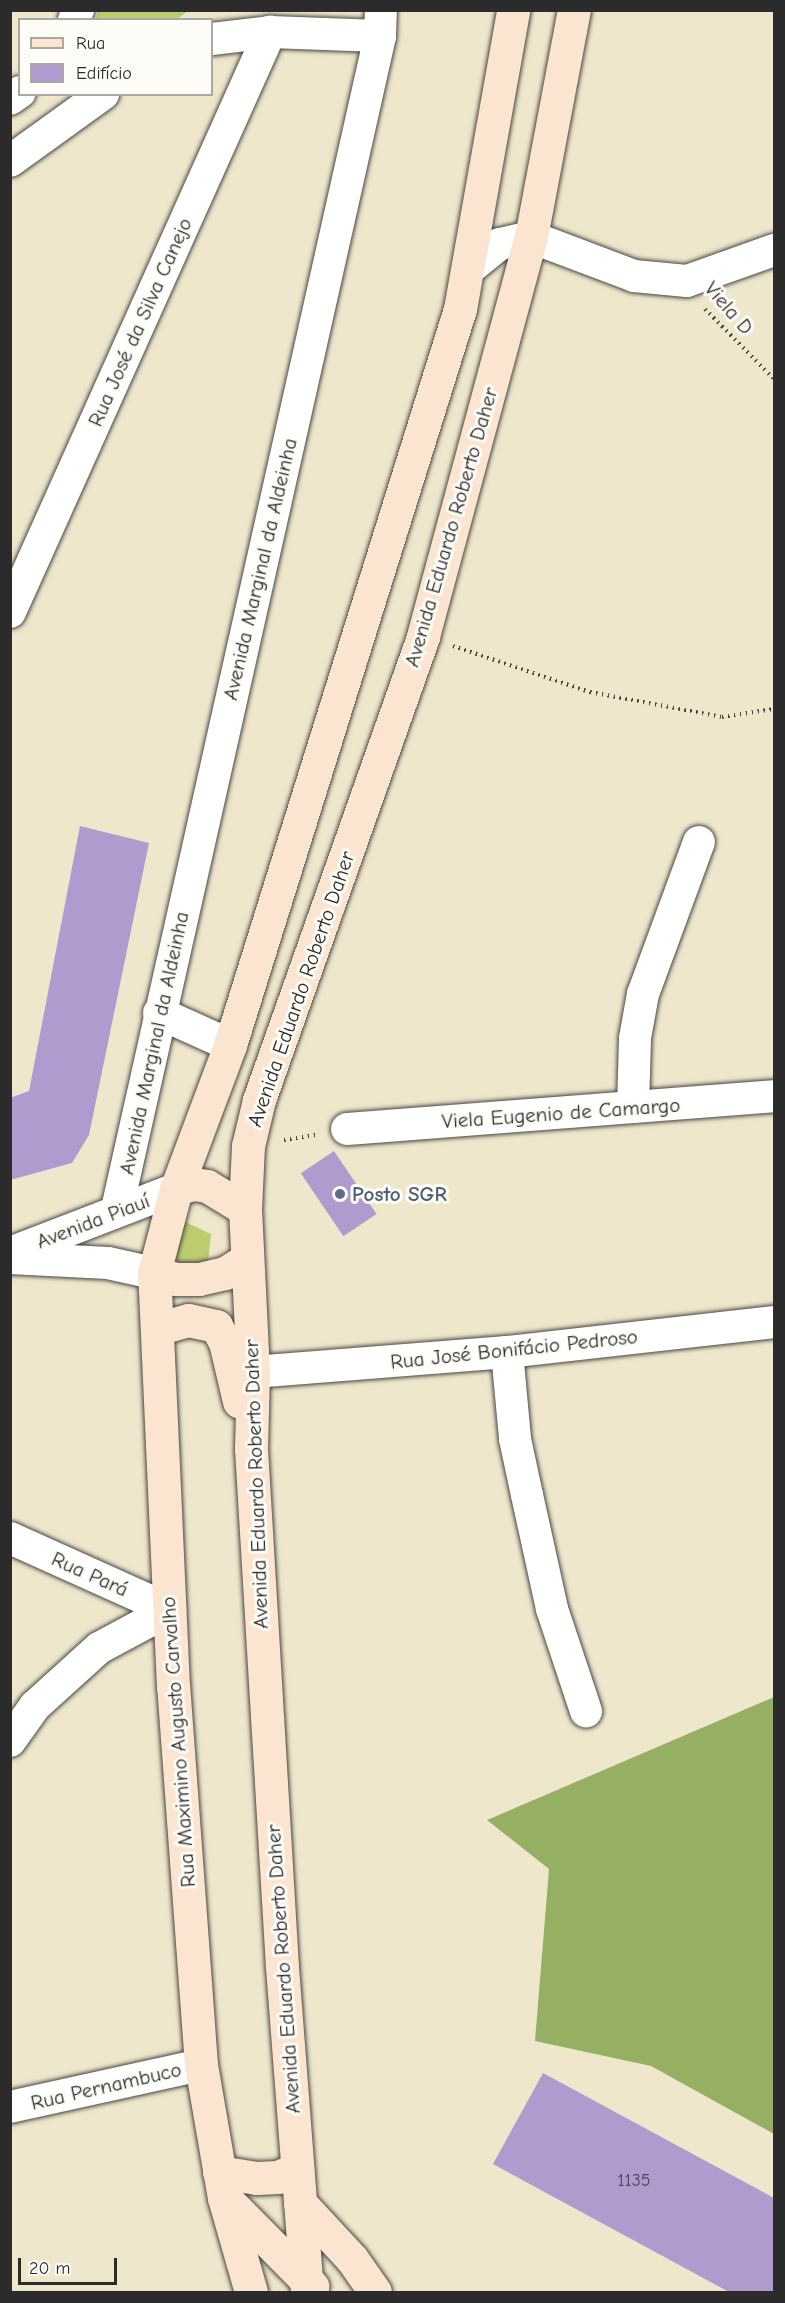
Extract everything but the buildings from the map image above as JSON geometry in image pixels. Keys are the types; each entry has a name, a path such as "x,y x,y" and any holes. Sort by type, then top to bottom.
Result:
{"main road":[{"path":"176,1189 230,1045 470,268 513,10"},
{"name":"Avenida Eduardo Roberto Daher","path":"311,2289 297,2169 251,1449 253,1372 244,1209 248,1146 259,1100 423,636 531,237 574,10"},
{"path":"176,1189 194,1184 207,1186 244,1209"},
{"name":"Rua Maximino Augusto Carvalho","path":"176,1189 154,1274 170,1610 201,2065 222,2185 251,2292"},
{"path":"154,1274 176,1279 199,1279 225,1273 246,1260"},
{"path":"157,1329 188,1320 216,1326 225,1342 251,1449"},
{"path":"297,2169 278,2177 257,2178 222,2185 311,2289"},
{"path":"300,2203 352,2259 375,2292"}],"street":[{"name":"Avenida Marginal da Aldeinha","path":"117,1209 380,23 213,39"},
{"name":"Rua José da Silva Canejo","path":"10,612 270,32"},
{"path":"10,161 100,96"},
{"path":"470,268 500,244 531,237 634,276 687,281 774,250"},
{"path":"633,1107 635,1038 644,994 699,842"},
{"path":"159,1013 230,1045"},
{"name":"Viela Eugenio de Camargo","path":"347,1130 774,1096"},
{"name":"Avenida Piauí","path":"10,1253 117,1209 176,1189"},
{"name":"Avenida Piauí","path":"10,1258 108,1263 154,1274"},
{"name":"Rua José Bonifácio Pedroso","path":"253,1372 507,1352 774,1322"},
{"path":"507,1352 515,1439 552,1609 586,1711"},
{"name":"Rua Pará","path":"10,1538 170,1610"},
{"path":"10,1741 34,1706 99,1648 170,1610"},
{"name":"Rua Pernambuco","path":"10,2107 201,2065"}],"path":[{"name":"Viela D","path":"687,281 703,308 774,379"},
{"path":"423,636 590,692 722,717 774,709"},
{"path":"248,1146 347,1130"}],"green space":[{"path":"98,10 188,11 179,18 96,18"},
{"path":"183,1221 211,1234 207,1271 181,1272 170,1239"},
{"path":"774,1697 774,2134 651,2066 535,2041 549,1869 487,1820"}],"place":[{"name":"Posto SGR","path":"340,1194"}]}
